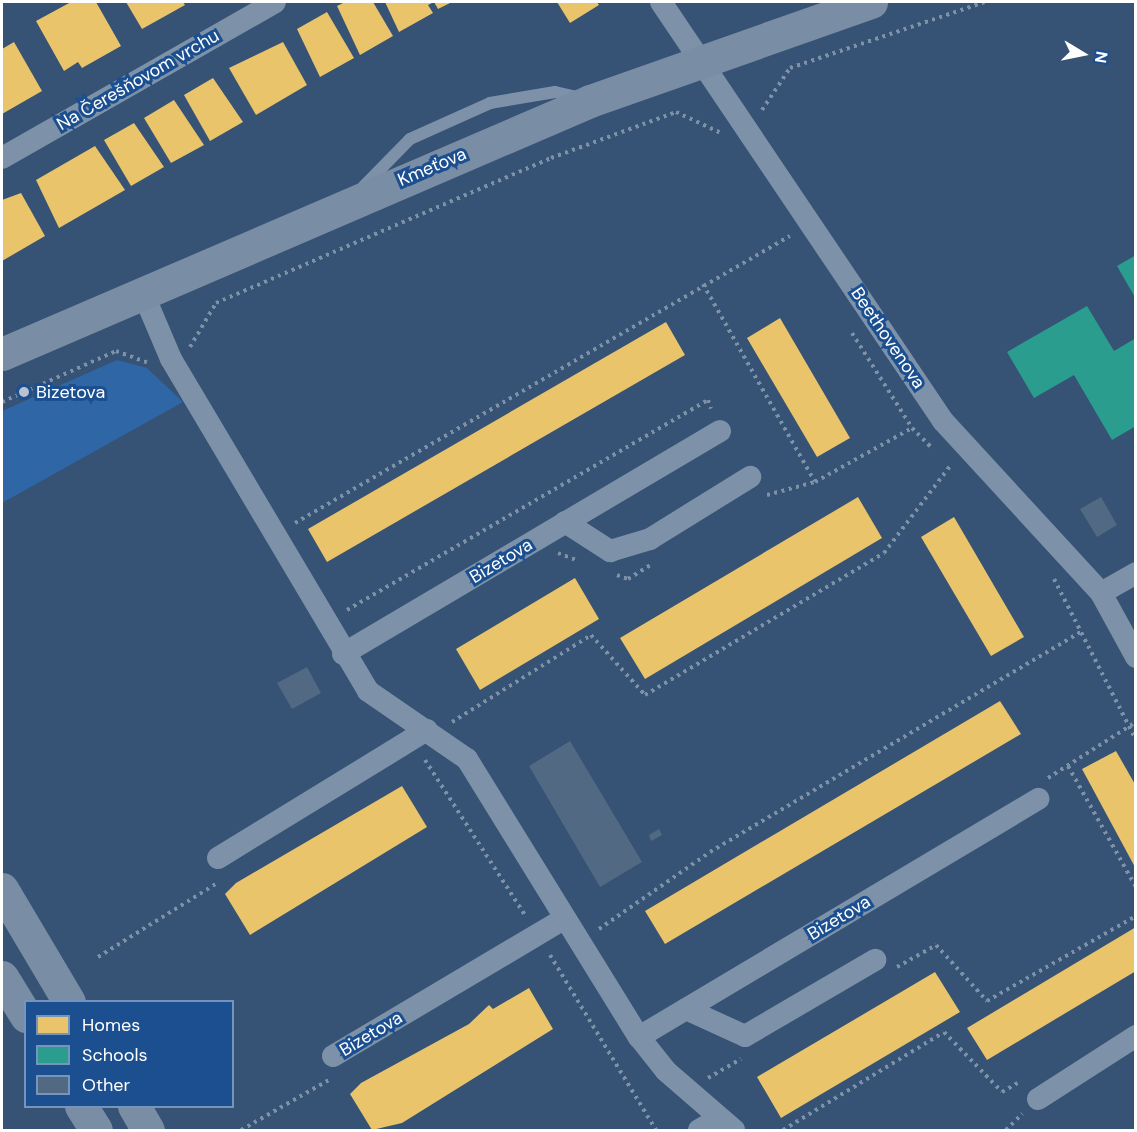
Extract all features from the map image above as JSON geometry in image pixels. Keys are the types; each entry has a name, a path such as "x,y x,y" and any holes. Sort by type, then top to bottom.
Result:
{"street":[{"name":"Na Čerešňovom vrchu","path":"2,158 275,2"},
{"path":"661,2 703,60"},
{"name":"Kmeťova","path":"2,354 348,203 590,101 871,2"},
{"name":"Beethovenova","path":"703,60 943,421 1101,593 1136,657"},
{"path":"143,293 171,359 343,654 368,691 438,727 467,759 639,1037 717,1127"},
{"name":"Bizetova","path":"343,654 720,431"},
{"path":"566,522 610,552 650,539 750,477"},
{"path":"1101,593 1136,573"},
{"path":"218,858 438,727"},
{"name":"Bizetova","path":"639,1037 1038,799"},
{"path":"2,889 68,1000"},
{"name":"Bizetova","path":"333,1056 564,919"},
{"path":"686,1009 745,1036 880,967"},
{"path":"2,977 24,1013"},
{"path":"1038,1099 1136,1036"},
{"path":"82,1108 96,1131"},
{"path":"135,1108 148,1131"}],"path":[{"path":"759,113 790,68 985,2"},
{"path":"187,352 216,303 551,158 676,112 720,134 731,130"},
{"path":"274,536 811,222"},
{"path":"702,284 815,482 912,428"},
{"path":"2,402 116,351 156,365"},
{"path":"336,616 708,400 720,431"},
{"path":"438,727 591,635 645,695 884,553 950,466"},
{"path":"594,934 710,852 1081,632"},
{"path":"1038,799 1048,778 1136,722"},
{"path":"1068,765 1136,887"},
{"path":"880,967 936,945 987,1001 1136,916"},
{"path":"550,955 656,1131"},
{"path":"783,1131 945,1032 1002,1092 1032,1075"},
{"path":"702,1081 753,1052"}],"shaded area":[{"path":"117,360 147,368 183,402 2,503 2,411"}],"building: Homes":[{"path":"71,2 96,2 121,46 82,68 78,62 64,71 36,21"},
{"path":"126,2 183,2 185,5 142,29"},
{"path":"345,2 373,2 393,36 360,55 337,6"},
{"path":"385,2 434,2 428,5 433,13 399,32"},
{"path":"434,2 452,2 438,9"},
{"path":"557,2 597,2 599,5 570,23"},
{"path":"327,12 354,58 320,77 297,29"},
{"path":"14,42 42,91 2,114 2,49"},
{"path":"283,42 307,85 256,115 229,68"},
{"path":"213,78 243,122 210,141 184,95"},
{"path":"174,100 204,145 171,163 144,118"},
{"path":"134,123 164,167 131,186 104,140"},
{"path":"95,146 125,190 59,228 36,180"},
{"path":"21,193 45,236 2,261 2,200"},
{"path":"780,318 850,438 817,457 747,338"},
{"path":"666,322 685,355 327,562 308,529"},
{"path":"858,497 882,538 645,679 620,638"},
{"path":"954,517 1024,637 991,656 921,537"},
{"path":"575,578 599,619 480,690 456,649"},
{"path":"1000,701 1021,734 665,944 645,911"},
{"path":"1116,751 1136,786 1136,869 1082,769"},
{"path":"402,786 427,827 250,935 225,894 236,883"},
{"path":"1136,927 1136,971 987,1060 967,1028"},
{"path":"935,972 960,1012 781,1118 757,1077"},
{"path":"529,988 553,1029 402,1123 372,1130 350,1094 361,1083 469,1024 489,1005 493,1009"}],"building: Schools":[{"path":"1136,255 1136,299 1117,266"},
{"path":"1087,306 1114,351 1136,338 1136,426 1112,440 1074,375 1034,398 1007,352"}],"building: Other":[{"path":"1101,497 1117,525 1097,537 1080,509"},
{"path":"307,667 321,693 292,709 277,683"},
{"path":"570,741 642,862 600,887 529,766"},
{"path":"659,829 662,835 651,841 649,835"}],"place":[{"name":"Bizetova","path":"24,392"}]}
